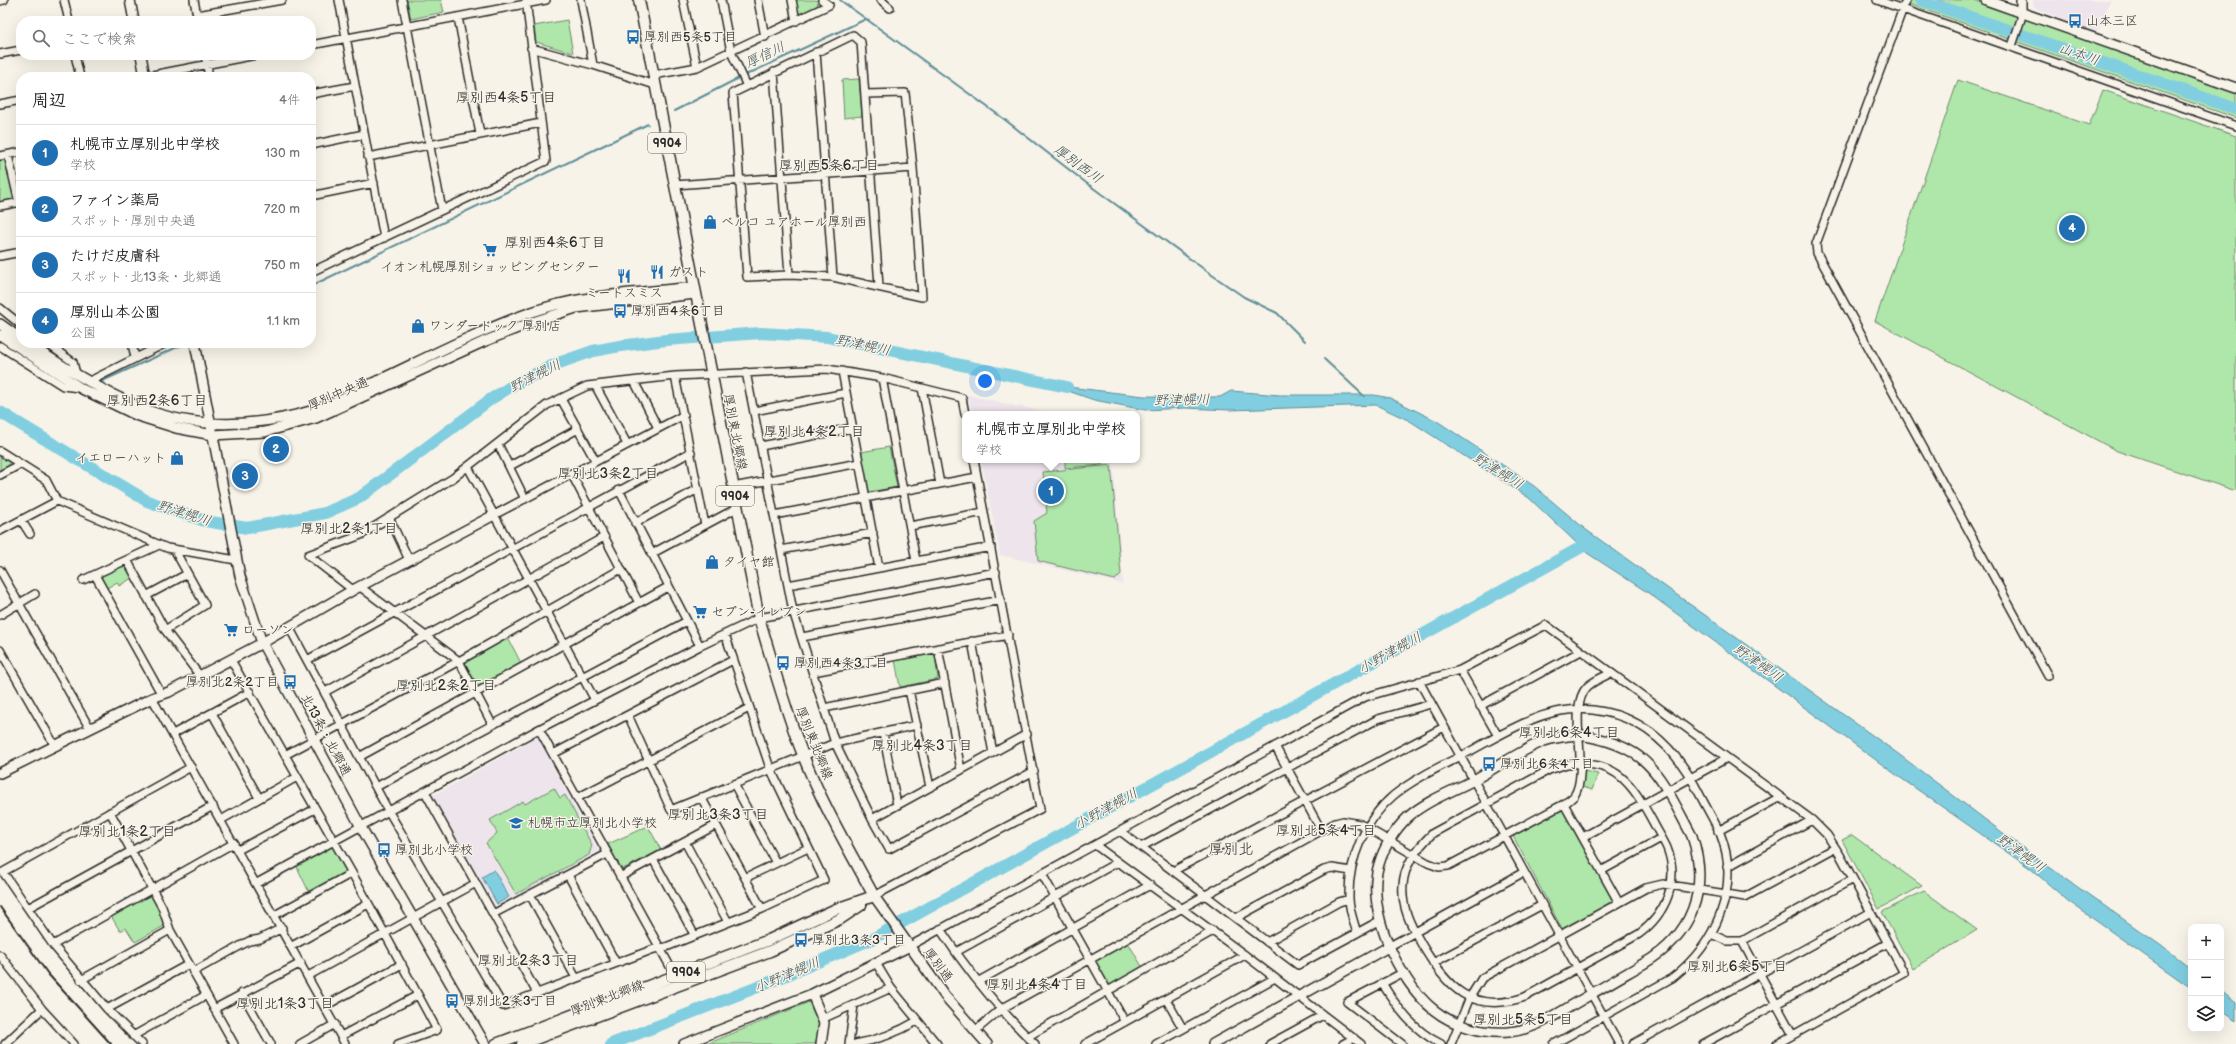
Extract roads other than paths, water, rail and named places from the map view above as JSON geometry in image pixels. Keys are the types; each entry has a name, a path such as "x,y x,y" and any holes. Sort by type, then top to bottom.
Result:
{"main road":[{"name":"厚別東北郷線","path":"496,1044 677,980 770,951 840,919 874,896 833,820 803,755 783,699 759,618 639,0"},
{"name":"厚別東北郷線","path":"522,1044 677,980"}],"street":[{"path":"0,1 4,0"},
{"path":"64,0 68,16"},
{"path":"130,0 133,16"},
{"path":"194,0 198,16"},
{"path":"207,16 282,0"},
{"path":"339,0 384,238"},
{"path":"402,0 442,210"},
{"path":"316,43 458,17 526,2 546,0"},
{"path":"581,0 593,65"},
{"path":"683,0 697,67"},
{"path":"721,0 731,52 745,83"},
{"path":"758,0 765,36"},
{"path":"792,0 796,22"},
{"path":"531,48 654,80 697,67 796,22 829,5 822,0"},
{"path":"881,0 890,8"},
{"path":"1877,0 1905,4 2236,126"},
{"path":"1986,0 2021,11 2236,88"},
{"path":"2013,44 2021,11 2021,0"},
{"path":"316,270 546,161 526,2"},
{"path":"1905,4 1816,244 1817,253 2048,676"},
{"path":"458,17 480,134"},
{"path":"865,94 905,93 913,168 922,297 879,286 833,277 789,275 747,277 733,93 745,83 774,72 853,35 861,42 879,286"},
{"path":"0,54 16,51"},
{"path":"816,52 833,277"},
{"path":"76,60 79,72"},
{"path":"141,60 143,72"},
{"path":"206,60 208,72"},
{"path":"168,72 229,60"},
{"path":"774,72 789,275"},
{"path":"316,93 355,86"},
{"path":"0,104 16,101"},
{"path":"368,157 541,123"},
{"path":"316,144 364,134"},
{"path":"0,156 16,153"},
{"path":"8,155 16,186"},
{"path":"675,185 913,168"},
{"path":"316,195 374,183"},
{"path":"0,206 16,203"},
{"path":"0,256 16,253"},
{"name":"厚別中央通","path":"23,348 52,365 76,374 88,382 143,408 179,419 210,424 261,422 315,410 481,332 529,313 577,298 696,295"},
{"name":"厚別中央通","path":"33,348 82,389 138,416 176,428 213,435 265,432 316,418 483,342 530,323 576,308 696,295"},
{"path":"0,308 16,321"},
{"path":"0,324 16,335"},
{"name":"厚別中央通","path":"0,335 16,344"},
{"path":"0,346 63,386 82,389"},
{"path":"53,348 73,362 76,374"},
{"path":"133,348 135,358"},
{"path":"88,382 156,348"},
{"name":"北13条・北郷通","path":"196,348 236,560 262,643 361,827 485,1044"},
{"path":"492,724 459,661 426,636 308,555 361,535 468,466 547,405 587,386 675,376 826,369 882,378 962,398 964,411"},
{"path":"842,371 879,568"},
{"path":"746,372 793,612 835,743 872,819 889,849 1034,771"},
{"path":"675,376 684,414 705,525"},
{"path":"882,378 916,561"},
{"path":"634,381 658,428"},
{"path":"595,385 627,444"},
{"path":"922,388 940,484"},
{"path":"754,410 846,393"},
{"path":"561,399 595,460"},
{"path":"0,773 231,660 356,588 684,414"},
{"path":"760,446 852,428"},
{"path":"510,466 578,429"},
{"path":"498,444 526,499"},
{"path":"0,451 46,480 57,501 159,545 236,560"},
{"path":"307,660 394,614 588,506 691,452"},
{"path":"733,487 859,463"},
{"path":"874,896 1040,809 975,463"},
{"path":"0,475 21,464"},
{"path":"468,466 595,700"},
{"path":"571,473 639,604"},
{"path":"774,515 977,477"},
{"path":"635,523 698,489"},
{"path":"619,490 668,587 700,646"},
{"path":"0,531 57,501"},
{"path":"651,554 737,508"},
{"path":"910,526 984,512"},
{"path":"389,517 409,560"},
{"path":"21,520 30,534"},
{"path":"781,550 872,533"},
{"path":"325,692 604,537"},
{"path":"84,580 159,545"},
{"path":"788,585 991,547"},
{"path":"165,630 205,606 174,549"},
{"path":"127,560 165,630 200,676"},
{"path":"285,755 459,661 621,569"},
{"path":"0,570 90,729"},
{"path":"257,883 539,729 700,646 759,618 996,572"},
{"path":"146,596 187,574"},
{"path":"95,575 162,695"},
{"path":"359,757 668,587"},
{"path":"0,615 35,594"},
{"path":"802,638 1001,600"},
{"path":"376,787 687,621"},
{"path":"684,1044 812,994 908,947 1365,697 1460,670 1546,625 1812,820 1836,848 1904,973 1777,1044"},
{"path":"289,627 389,812 441,903 503,1006 576,978 695,936 762,909 824,880 770,768 725,634"},
{"path":"812,672 1008,634"},
{"path":"972,641 993,753"},
{"path":"938,648 961,770"},
{"path":"0,650 2,659 55,746"},
{"path":"1480,706 1581,651"},
{"path":"231,660 352,873 437,1030 398,1044"},
{"path":"553,754 733,660"},
{"path":"1460,670 1498,736"},
{"path":"975,1031 1001,1009 1321,830 1343,821 1360,824 1428,863 1439,867 1448,866 1564,804 1573,796 1577,788 1579,763 1579,709 1586,688 1611,673"},
{"path":"1419,682 1603,1018 1619,1044"},
{"path":"824,708 945,683"},
{"path":"909,690 930,787"},
{"path":"173,734 250,692"},
{"path":"152,698 275,915 345,1044"},
{"path":"1141,847 1378,719 1431,704"},
{"path":"576,798 648,759 749,708"},
{"path":"1357,933 1349,899 1351,871 1361,839 1367,828 1378,811 1394,795 1413,782 1540,715 1563,710 1579,709 1614,714 1636,723 1669,748 1691,778 1718,831 1727,867 1725,896 1720,916 1711,934 1695,958 1672,978 1603,1018 1554,1044"},
{"path":"212,713 259,798"},
{"path":"628,714 671,810 770,768 835,743 917,725"},
{"path":"1173,870 1444,727"},
{"path":"539,729 677,980"},
{"path":"883,733 897,806"},
{"path":"872,819 1027,734"},
{"path":"1579,735 1610,741 1635,753 1659,775 1695,846 1699,869 1697,891 1690,916 1674,941 1656,957 1547,1020 1521,1030 1495,1032 1459,1024 1429,1006 1404,972 1379,921 1375,901 1376,876 1379,864 1390,841 1398,828 1413,813 1473,780 1543,742 1579,735"},
{"path":"1275,746 1321,830"},
{"path":"1583,838 1727,758"},
{"path":"1579,763 1600,766 1618,774 1633,788 1667,849 1671,866 1671,886 1665,905 1647,928 1577,969 1533,993 1515,1000 1490,1002 1470,996 1450,985 1433,963 1414,932 1406,913 1403,892 1405,873 1414,855 1432,833 1486,804 1549,770 1567,764 1579,763"},
{"path":"142,1044 81,980 53,945 3,872 191,767"},
{"path":"221,820 297,777"},
{"path":"734,784 776,863"},
{"path":"425,792 537,993"},
{"path":"701,797 762,909"},
{"path":"1718,831 1780,797"},
{"path":"1564,804 1619,903"},
{"path":"28,908 213,806"},
{"path":"238,850 315,809"},
{"path":"110,812 162,907 170,930 234,1044"},
{"path":"1727,867 1812,820"},
{"path":"620,877 716,825"},
{"path":"1120,831 1298,965 1379,921"},
{"path":"1601,871 1661,838"},
{"path":"685,842 728,922"},
{"path":"53,945 234,843"},
{"path":"1095,845 1276,978 1361,1044"},
{"path":"745,878 808,848"},
{"path":"1451,1044 1470,996 1482,978 1560,937 1655,884 1725,896 1745,897 1836,848"},
{"path":"493,914 607,854"},
{"path":"653,859 695,936"},
{"path":"956,952 1118,862"},
{"path":"1236,918 1324,870 1332,868 1351,871"},
{"path":"1213,1044 1524,872"},
{"path":"275,915 352,873"},
{"path":"1042,874 1125,1022"},
{"path":"568,875 616,964"},
{"path":"1711,934 1727,941 1742,940 1853,879"},
{"path":"308,976 414,919 476,883"},
{"path":"979,981 1150,885"},
{"path":"530,895 576,978"},
{"name":"厚別通","path":"874,896 908,947 945,996 987,1044"},
{"path":"1267,942 1339,902 1349,899"},
{"path":"292,946 368,904"},
{"path":"1433,963 1542,905"},
{"path":"1634,1044 1871,912"},
{"path":"193,972 249,941 260,939 282,928"},
{"path":"940,929 956,952 1001,1009 1035,1044"},
{"path":"81,980 170,930"},
{"path":"1027,1036 1213,931"},
{"path":"1742,940 1793,1035"},
{"path":"1703,1044 1888,943"},
{"path":"1084,1044 1245,955"},
{"path":"0,956 42,1009 74,1044"},
{"path":"214,1008 301,962"},
{"path":"876,963 891,988 937,1044"},
{"path":"107,1009 189,964"},
{"path":"325,1006 402,964"},
{"path":"1402,1044 1347,1002 1404,972"},
{"path":"1156,1044 1276,978"},
{"path":"1382,983 1407,1020 1424,1034 1441,1044"},
{"path":"822,1019 891,988"},
{"path":"242,993 272,1044"},
{"path":"812,994 824,1023 821,1044"},
{"path":"133,1036 206,995"},
{"path":"341,1036 418,995"},
{"path":"1166,999 1183,1029"},
{"path":"849,1044 854,1005"},
{"path":"5,1044 42,1009"},
{"path":"1270,1044 1323,1015"},
{"path":"855,1044 877,1040 897,1033 917,1021"},
{"path":"300,1044 335,1024"},
{"path":"1343,1044 1354,1038"}],"water":[{"path":"1051,385 1144,396 1220,397 1231,391 1280,395 1374,395 1390,398 1437,421 1534,486 1585,529 1897,753 2035,857 2170,952 2188,966 2188,986 2068,901 2031,869 1895,774 1647,592 1587,553 1529,498 1410,421 1376,405 1230,410 1185,408 1145,410 1094,400"},
{"path":"494,870 509,897 497,904 482,877"},
{"path":"2224,993 2236,1003 2236,1020 2224,1012"}],"waterway":[{"name":"厚別西川","path":"840,0 1004,119 1085,182 1212,275 1244,297 1277,313 1305,341"},
{"name":"山本川","path":"1921,0 2236,109"},
{"name":"厚信川","path":"674,111 733,81 866,19"},
{"path":"316,284 648,124"},
{"name":"野津幌川","path":"0,412 147,501 205,521 247,528 325,513 359,498 491,399 515,384 556,364 593,351 620,346 666,340 761,333 827,337 1067,387"},
{"path":"98,383 175,348"},
{"name":"厚別西川","path":"1324,359 1364,396"},
{"name":"小野津幌川","path":"611,1044 763,985 872,939 1587,544"}],"railway":[{"path":"0,907 48,974 111,1044"}],"place":[{"name":"山本三区","path":"2075,21"},
{"name":"厚別西5条5丁目","path":"633,37"},
{"name":"ベルコ ユアホール厚別西","path":"710,222"},
{"name":"厚別山本公園","path":"2072,228"},
{"name":"イオン札幌厚別ショッピングセンター","path":"490,250"},
{"name":"ガスト","path":"657,272"},
{"name":"ミートスミス","path":"624,276"},
{"name":"厚別西4条6丁目","path":"620,311"},
{"name":"ワンダードック 厚別店","path":"418,326"},
{"name":"ファイン薬局","path":"276,449"},
{"name":"イエローハット","path":"177,458"},
{"name":"たけだ皮膚科","path":"245,476"},
{"name":"札幌市立厚別北中学校","path":"1051,491"},
{"name":"タイヤ館","path":"712,562"},
{"name":"セブン-イレブン","path":"700,612"},
{"name":"ローソン","path":"231,630"},
{"name":"厚別西4条3丁目","path":"783,663"},
{"name":"厚別北2条2丁目","path":"290,682"},
{"name":"厚別北6条4丁目","path":"1489,764"},
{"name":"札幌市立厚別北小学校","path":"516,823"},
{"name":"厚別北小学校","path":"384,850"},
{"name":"厚別北3条3丁目","path":"801,940"},
{"name":"厚別北2条3丁目","path":"452,1001"}],"district":[{"name":"厚別西4条5丁目","path":"506,97"},
{"name":"厚別西5条6丁目","path":"829,165"},
{"name":"厚別西4条6丁目","path":"555,242"},
{"name":"厚別西2条6丁目","path":"157,400"},
{"name":"厚別北4条2丁目","path":"814,431"},
{"name":"厚別北3条2丁目","path":"608,473"},
{"name":"厚別北2条1丁目","path":"349,528"},
{"name":"厚別北2条2丁目","path":"446,685"},
{"name":"厚別北6条4丁目","path":"1569,732"},
{"name":"厚別北4条3丁目","path":"922,745"},
{"name":"厚別北3条3丁目","path":"718,814"},
{"name":"厚別北5条4丁目","path":"1326,830"},
{"name":"厚別北1条2丁目","path":"127,831"},
{"name":"厚別北","path":"1231,849"},
{"name":"厚別北2条3丁目","path":"528,960"},
{"name":"厚別北6条5丁目","path":"1737,966"},
{"name":"厚別北4条4丁目","path":"1037,984"},
{"name":"厚別北1条3丁目","path":"285,1003"},
{"name":"厚別北5条5丁目","path":"1523,1019"}]}
